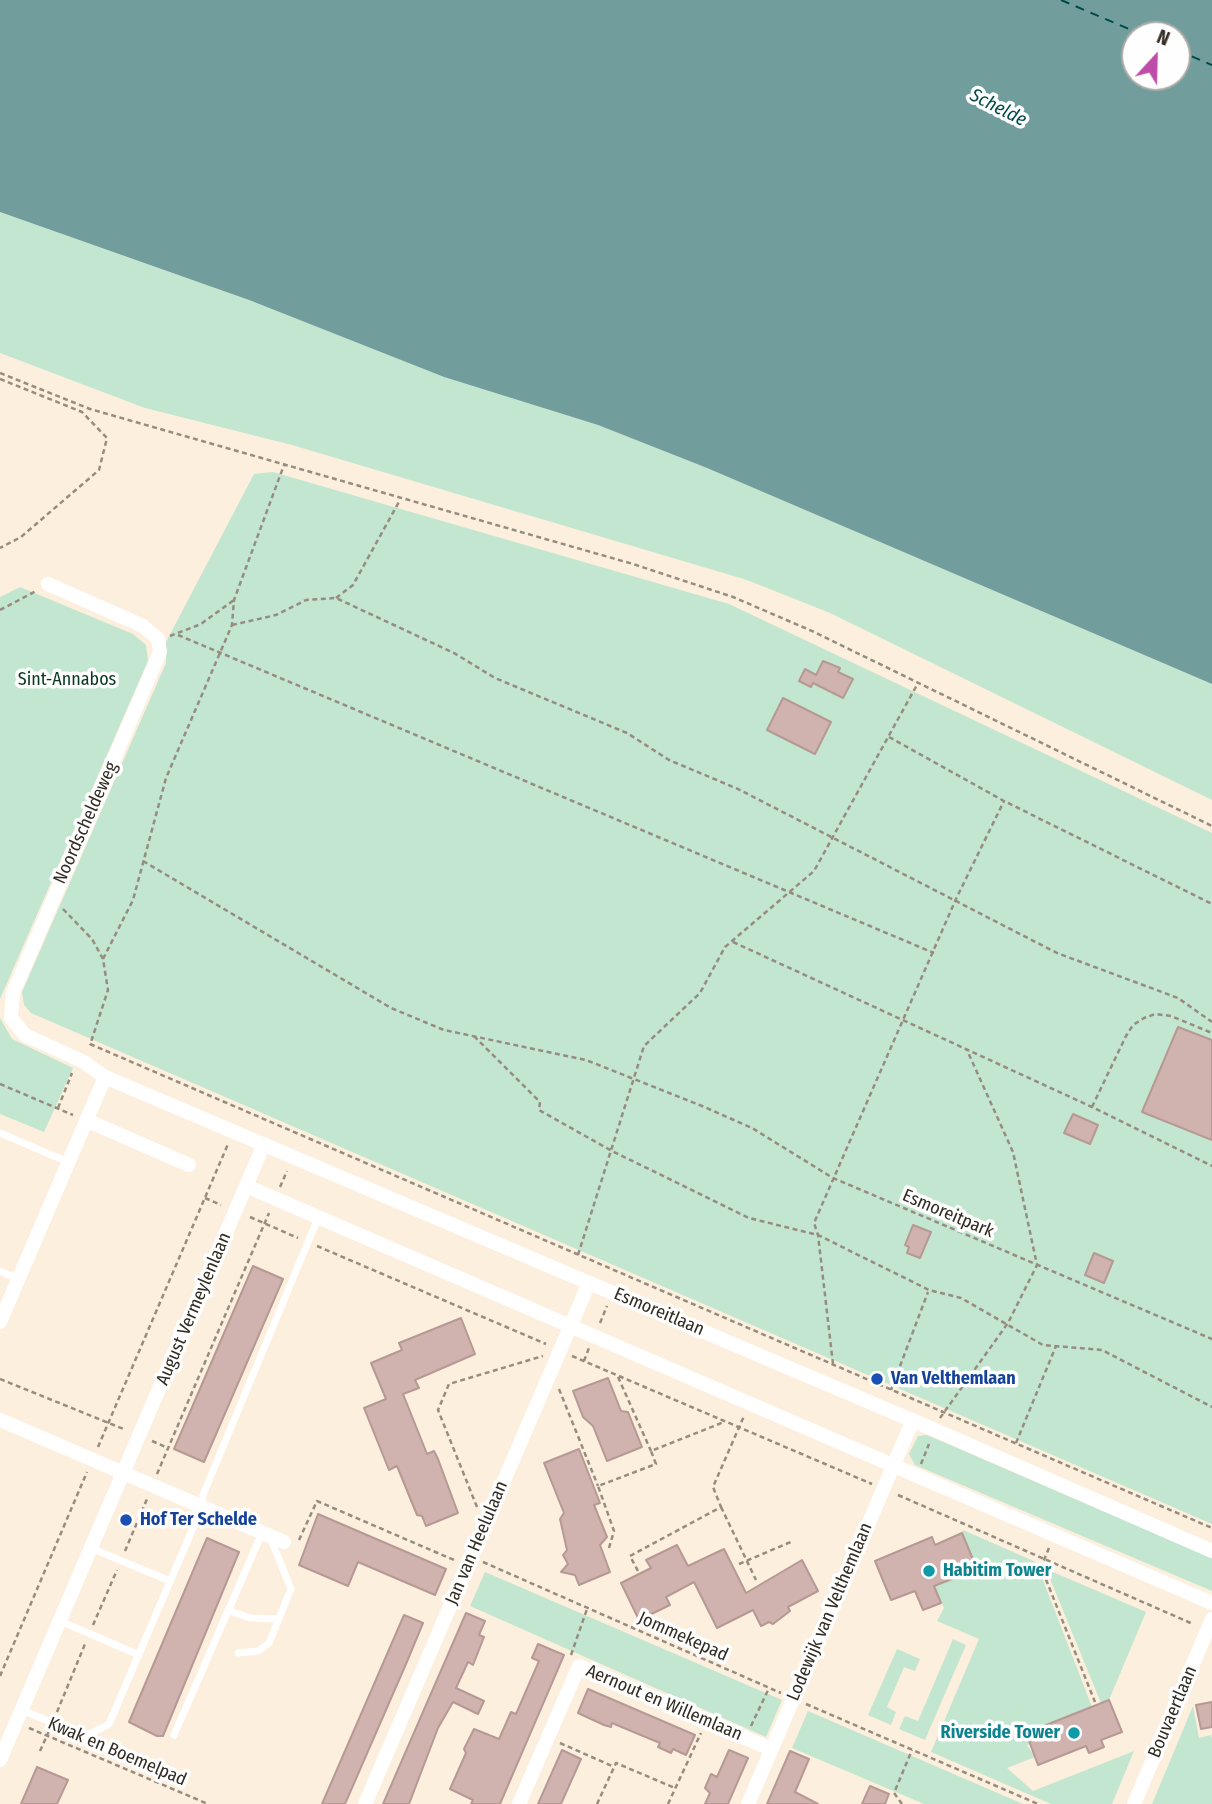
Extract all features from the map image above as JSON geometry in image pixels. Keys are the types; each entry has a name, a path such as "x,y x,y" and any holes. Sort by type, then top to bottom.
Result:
{"street":[{"name":"Noordscheldeweg","path":"48,584 143,626 158,639 160,652 13,993 11,1018 24,1035 83,1062 105,1076"},
{"path":"0,1322 105,1076"},
{"name":"Esmoreitlaan","path":"105,1076 1212,1551"},
{"path":"86,1120 189,1165"},
{"name":"August Vermeylenlaan","path":"0,1760 264,1144"},
{"path":"246,1186 1212,1603"},
{"name":"Jan van Heelulaan","path":"365,1804 589,1283"},
{"path":"0,1420 284,1542"},
{"name":"Lodewijk van Velthemlaan","path":"748,1804 771,1749 801,1699 888,1491 893,1465 912,1420"},
{"name":"Bouvaertlaan","path":"1134,1804 1210,1625"},
{"name":"Aernout en Willemlaan","path":"519,1804 579,1666 771,1749"}],"lane":[{"path":"0,1133 68,1162"},
{"path":"19,1716 52,1723 77,1733 90,1734 109,1724 202,1507 203,1496 318,1218"},
{"path":"0,1271 18,1279"},
{"path":"174,1735 266,1535"},
{"path":"238,1653 258,1651 269,1643 291,1589 266,1535"},
{"path":"91,1548 170,1581"},
{"path":"230,1611 250,1618 278,1619"},
{"path":"60,1621 139,1655"}],"path":[{"path":"0,373 90,409 633,564 733,597 918,682 1212,826"},
{"path":"0,379 82,412 107,438 99,470 21,537 0,548"},
{"path":"103,959 133,900 166,778 222,652 232,625 234,600 284,465"},
{"path":"336,598 353,585 401,499"},
{"path":"0,610 48,584"},
{"path":"232,625 276,615 306,600 336,598 454,653 495,678 627,733 669,760 737,789 832,836 1057,953 1178,998 1212,1022"},
{"path":"234,600 201,624 178,635 934,953"},
{"path":"578,1255 644,1046 701,993 725,947 814,871 918,682"},
{"path":"888,737 1004,801 1212,904"},
{"path":"833,1365 818,1235 814,1223 956,899 1004,801"},
{"name":"Esmoreitpark","path":"143,861 358,991 444,1030 586,1060 634,1079 752,1128 833,1178 1212,1339"},
{"path":"52,901 74,918 103,959 108,990 83,1062 75,1066 58,1108"},
{"path":"732,941 1092,1107 1212,1166"},
{"path":"1092,1107 1126,1035 1144,1018 1155,1014 1171,1016 1212,1033"},
{"path":"474,1036 540,1102 539,1110 612,1151 749,1219 818,1235 929,1290 961,1298 1043,1345 1102,1350 1212,1407"},
{"path":"90,1044 1212,1528"},
{"path":"906,1499 943,1412 1008,1323 1037,1265 1013,1152 967,1050"},
{"path":"0,1084 86,1120"},
{"path":"0,1676 234,1131"},
{"path":"40,1751 303,1136"},
{"path":"205,1198 560,1351"},
{"path":"584,1361 621,1273"},
{"path":"891,1390 929,1290"},
{"path":"1016,1444 1056,1346"},
{"path":"484,1526 438,1410 449,1384 560,1351"},
{"path":"567,1366 571,1356 584,1361 1045,1559 1210,1625"},
{"path":"598,1486 656,1464 618,1376"},
{"path":"0,1378 168,1448"},
{"path":"553,1399 558,1386 614,1531 609,1548"},
{"path":"749,1404 713,1487 757,1580"},
{"path":"651,1451 724,1422"},
{"name":"Jommekepad","path":"284,1542 296,1547 317,1501 588,1608 1038,1804"},
{"path":"638,1571 630,1556 721,1507"},
{"path":"1054,1535 1041,1567 1095,1702"},
{"path":"739,1564 793,1541"},
{"path":"579,1666 569,1653 588,1608"},
{"path":"746,1738 769,1688"},
{"name":"Kwak en Boemelpad","path":"19,1716 47,1736 208,1804"},
{"path":"668,1804 707,1721"},
{"path":"548,1738 612,1766"},
{"path":"902,1804 894,1793 912,1750"},
{"path":"597,1804 612,1766 616,1763 675,1788"}],"green space":[{"path":"0,212 249,300 444,377 598,425 707,468 1212,684 1212,800 830,613 747,580 292,445 145,408 0,353"},
{"path":"273,472 729,604 1212,833 1212,1524 31,1013 24,1005 22,992 166,663 166,642 254,474"},
{"name":"Sint-Annabos","path":"20,587 133,634 146,645 148,661 0,999 0,597"},
{"path":"0,1018 12,1039 73,1068 44,1132 0,1114"},
{"path":"927,1435 1212,1558 1212,1591 915,1465 909,1454 918,1436"},
{"path":"963,1530 1036,1562 1092,1707 1026,1733 1030,1744 1027,1745 1035,1757 1007,1768 1033,1791 1134,1751 1112,1804 1051,1804 931,1752 979,1639 937,1621 944,1608 934,1586 977,1569 961,1534"},
{"path":"1046,1569 1146,1612 1109,1700 1101,1703"},
{"path":"485,1572 782,1700 766,1737 470,1606"},
{"path":"953,1639 966,1645 925,1740 899,1729 905,1716 918,1721"},
{"path":"897,1649 920,1659 915,1671 904,1667 887,1707 896,1712 891,1725 868,1715"},
{"path":"1193,1706 1199,1738 1211,1735 1212,1738 1212,1804 1152,1804"},
{"path":"808,1711 1023,1804 924,1804 792,1748"}],"water":[{"name":"Schelde","path":"0,0 1212,0 1212,684 707,468 598,425 444,377 249,300 0,212"}],"building":[{"path":"823,661 840,668 838,672 853,679 843,698 813,683 811,687 799,681 805,669 816,675"},
{"path":"783,698 831,722 815,754 767,730"},
{"path":"1178,1027 1212,1040 1212,1140 1142,1112"},
{"path":"1073,1114 1098,1125 1090,1144 1064,1133"},
{"path":"913,1225 931,1232 920,1258 907,1253 909,1247 905,1245"},
{"path":"1094,1253 1113,1261 1104,1283 1085,1275"},
{"path":"253,1266 283,1279 204,1462 174,1449"},
{"path":"461,1318 475,1354 415,1380 419,1388 403,1394 427,1454 434,1451 438,1459 458,1513 426,1526 422,1516 417,1515 397,1466 389,1470 364,1408 386,1399 371,1363 402,1350 399,1343"},
{"path":"608,1378 621,1411 628,1412 642,1447 607,1461 593,1426 583,1417 573,1391"},
{"path":"579,1449 600,1503 594,1505 607,1537 600,1545 610,1572 579,1585 575,1575 561,1572 568,1564 563,1555 567,1550 560,1519 564,1513 544,1463"},
{"path":"318,1514 446,1569 435,1595 358,1562 348,1586 299,1565"},
{"name":"Habitim Tower","path":"962,1533 977,1569 934,1586 941,1603 923,1610 915,1591 891,1600 875,1561 932,1537 935,1545"},
{"path":"207,1538 239,1552 163,1736 157,1736 129,1722"},
{"path":"677,1545 688,1566 724,1549 746,1593 802,1560 818,1591 788,1607 790,1611 773,1624 769,1622 761,1626 753,1610 717,1628 694,1582 666,1597 670,1605 639,1620 621,1583 651,1568 646,1560"},
{"path":"466,1613 485,1621 479,1635 484,1637 473,1665 468,1662 456,1688 484,1701 478,1714 453,1702 438,1728 409,1804 383,1804"},
{"path":"404,1615 423,1623 406,1664 345,1804 322,1804"},
{"path":"538,1644 564,1655 500,1804 471,1804 473,1800 450,1789 466,1753 464,1749 474,1729 499,1739 511,1712 516,1714 539,1661 532,1658"},
{"path":"588,1689 695,1735 686,1755 673,1749 671,1753 658,1747 660,1743 612,1723 611,1727 604,1725 578,1713"},
{"name":"Riverside Tower","path":"1109,1700 1122,1732 1101,1740 1104,1747 1089,1753 1086,1746 1038,1765 1026,1733"},
{"path":"1212,1702 1212,1727 1201,1729 1196,1705"},
{"path":"562,1750 581,1759 561,1804 538,1804"},
{"path":"729,1750 748,1758 728,1804 705,1804 710,1793 705,1788 711,1774 717,1777"},
{"path":"790,1751 809,1759 795,1792 818,1804 767,1804"},
{"path":"37,1767 68,1780 57,1804 21,1804"},
{"path":"870,1786 889,1794 885,1804 862,1804"}],"ferry route":[{"path":"1061,0 1121,26"},
{"path":"1191,56 1212,65"}],"place":[{"name":"Van Velthemlaan","path":"877,1379"},
{"name":"Hof Ter Schelde","path":"126,1520"},
{"name":"Habitim Tower","path":"929,1571"},
{"name":"Riverside Tower","path":"1074,1733"}]}
